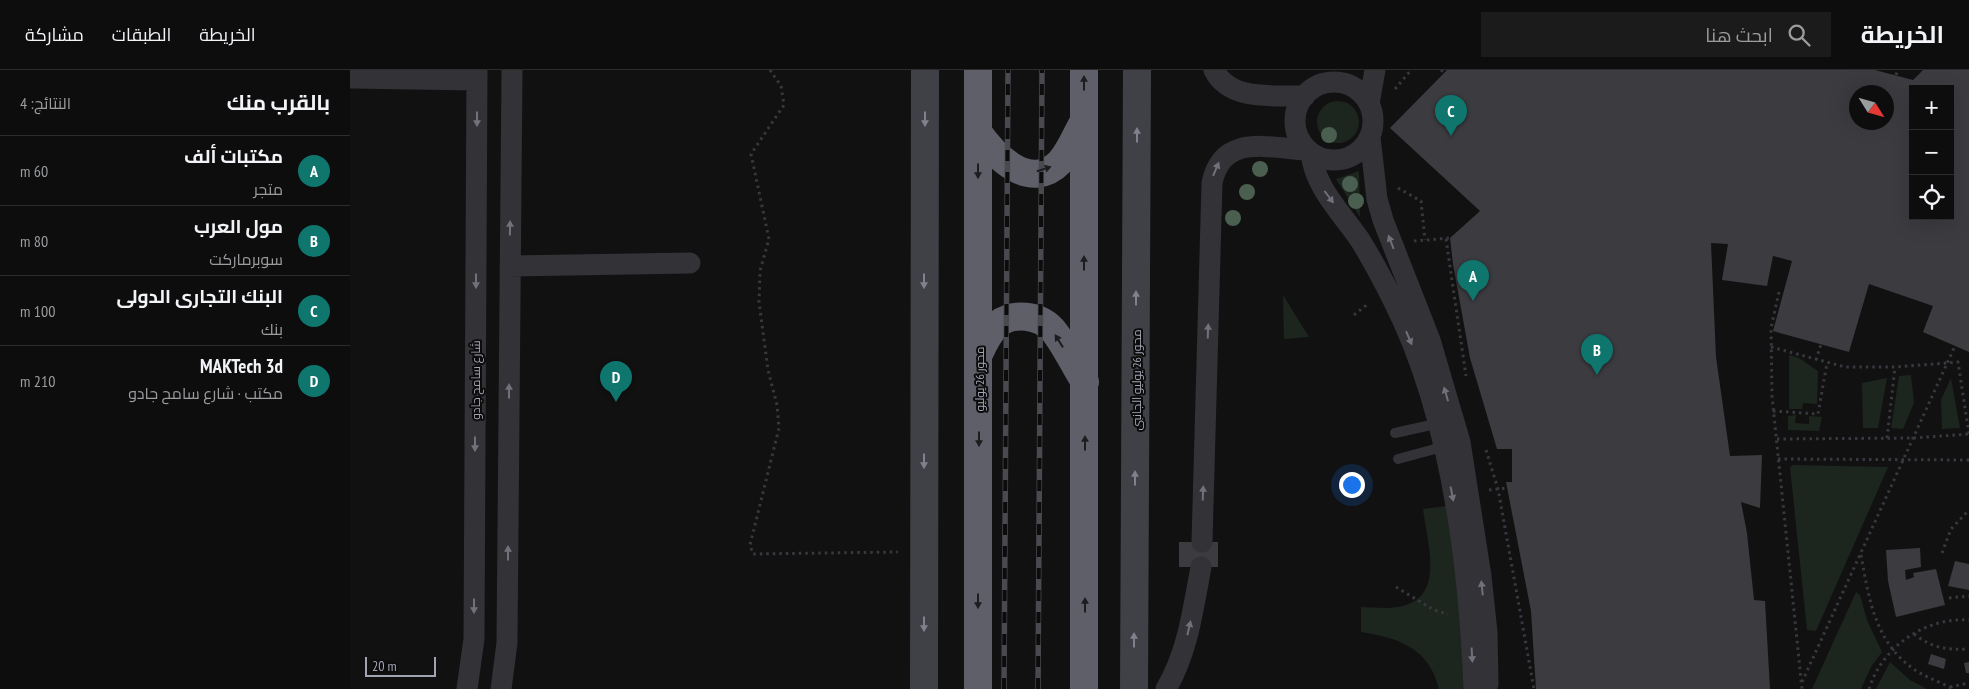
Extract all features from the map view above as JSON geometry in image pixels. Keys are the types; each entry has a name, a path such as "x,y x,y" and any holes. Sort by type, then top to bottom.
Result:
{"highway":[{"name":"محور 26 يوليو","path":"978,70 978,689"},
{"path":"1084,70 1084,689"},
{"path":"978,132 999,158 1010,166 1024,172 1046,171 1060,162 1084,120"},
{"path":"979,354 988,335 999,324 1012,318 1026,316 1040,320 1052,329 1085,382"}],"main road":[{"path":"924,689 925,70"},
{"name":"محور 26 يوليو الجانبى","path":"1134,689 1137,70"}],"street":[{"path":"501,689 507,643 512,70"},
{"path":"1214,70 1228,86 1245,94 1307,93 1325,83 1338,82 1351,85 1362,93 1379,100"},
{"path":"1318,70 1307,93 1298,105 1296,129 1300,140 1309,151 1316,177 1361,242 1392,299 1426,381 1446,422"},
{"path":"1375,70 1379,100 1373,114 1370,137 1377,199 1391,243 1430,340 1446,422 1481,576 1487,632 1488,689"},
{"path":"350,78 477,75"},
{"name":"شارع سامح جادو","path":"467,689 474,639 477,75"},
{"path":"1202,542 1212,183 1215,168 1224,155 1238,148 1309,151 1329,160 1340,160 1358,152 1370,137"},
{"path":"510,266 690,262"},
{"path":"1452,444 1459,531 1470,620 1474,689"},
{"path":"1166,689 1185,647 1202,567"}],"lane":[{"path":"1395,433 1446,422"},
{"path":"1398,459 1452,444"}],"path":[{"path":"770,70 781,86 784,105 751,154 769,239 760,271 758,302 768,370 777,405 779,428 750,545 753,554 776,552 924,553"},
{"path":"1379,100 1411,70"},
{"path":"1896,75 1898,70"},
{"path":"1396,186 1421,201 1425,240"},
{"path":"1391,243 1448,238 1467,380"},
{"path":"1779,292 1771,328 1770,347 1773,411 1802,689"},
{"path":"1816,360 1821,344"},
{"path":"1802,683 1955,346"},
{"path":"1770,347 1827,364 1861,368 1895,368 1958,362 1969,434 1914,438 1777,439"},
{"path":"1773,411 1818,414 1827,364"},
{"path":"1887,438 1895,368"},
{"path":"1485,447 1498,489 1534,689"},
{"path":"1778,459 1969,460"},
{"path":"1942,553 1951,530 1969,510"},
{"path":"1861,554 1873,611 1892,650 1916,671 1951,688 1969,683"},
{"path":"1396,588 1434,610 1470,620"},
{"path":"1950,598 1969,596"},
{"path":"1869,689 1878,669 1892,650 1914,634 1936,624 1969,620"},
{"path":"1914,634 1934,647 1954,650 1969,649"}],"shaded area":[{"path":"1342,101 1350,104 1356,110 1359,122 1356,134 1350,140 1334,143 1326,140 1320,134 1317,118 1320,110 1326,104"},
{"path":"1359,171 1360,217 1336,179"},
{"path":"1283,295 1309,337 1284,339"},
{"path":"1789,355 1799,358 1818,371 1817,404 1803,403 1802,409 1789,409"},
{"path":"1911,375 1914,403 1903,429 1891,428 1899,376"},
{"path":"1887,378 1878,428 1863,428 1862,383"},
{"path":"1951,378 1960,428 1942,429 1941,400"},
{"path":"1796,415 1795,423 1809,424 1809,416 1822,417 1819,431 1788,430 1788,416"},
{"path":"1793,465 1888,467 1816,631 1807,630 1790,467"},
{"path":"1446,506 1460,597 1466,689 1439,689 1428,664 1410,647 1375,634 1361,632 1361,607 1397,607 1413,602 1423,594 1428,582 1430,553 1423,509"},
{"path":"1856,592 1860,595 1867,620 1882,652 1871,667 1861,689 1812,689"},
{"path":"1890,662 1910,680 1927,689 1876,689"}],"building":[{"path":"1447,70 1875,70 1913,80 1923,70 1969,70 1969,352 1923,332 1933,306 1869,284 1849,352 1773,331 1792,261 1773,256 1767,286 1722,280 1728,244 1711,243 1716,357 1730,456 1762,455 1760,508 1741,502 1747,533 1754,600 1765,601 1770,689 1536,689 1531,611 1506,482 1512,482 1512,449 1497,449 1470,358 1453,264 1450,238 1480,211 1390,128"},
{"path":"1179,542 1218,542 1218,567 1179,567"},
{"path":"1920,548 1921,567 1905,570 1906,580 1914,577 1913,573 1936,569 1945,605 1896,617 1888,581 1886,550"},
{"path":"1955,561 1969,564 1969,590 1948,586"},
{"path":"1931,654 1946,659 1944,669 1928,664"},
{"path":"1969,662 1969,673 1966,673 1964,663"}],"railway":[{"path":"1004,689 1008,70"},
{"path":"1038,689 1042,70"}],"place":[{"name":"البنك التجارى الدولى","path":"1451,136"},
{"name":"مكتبات ألف","path":"1473,301"},
{"name":"مول العرب","path":"1597,375"},
{"name":"MAKTech 3d","path":"616,402"}]}
